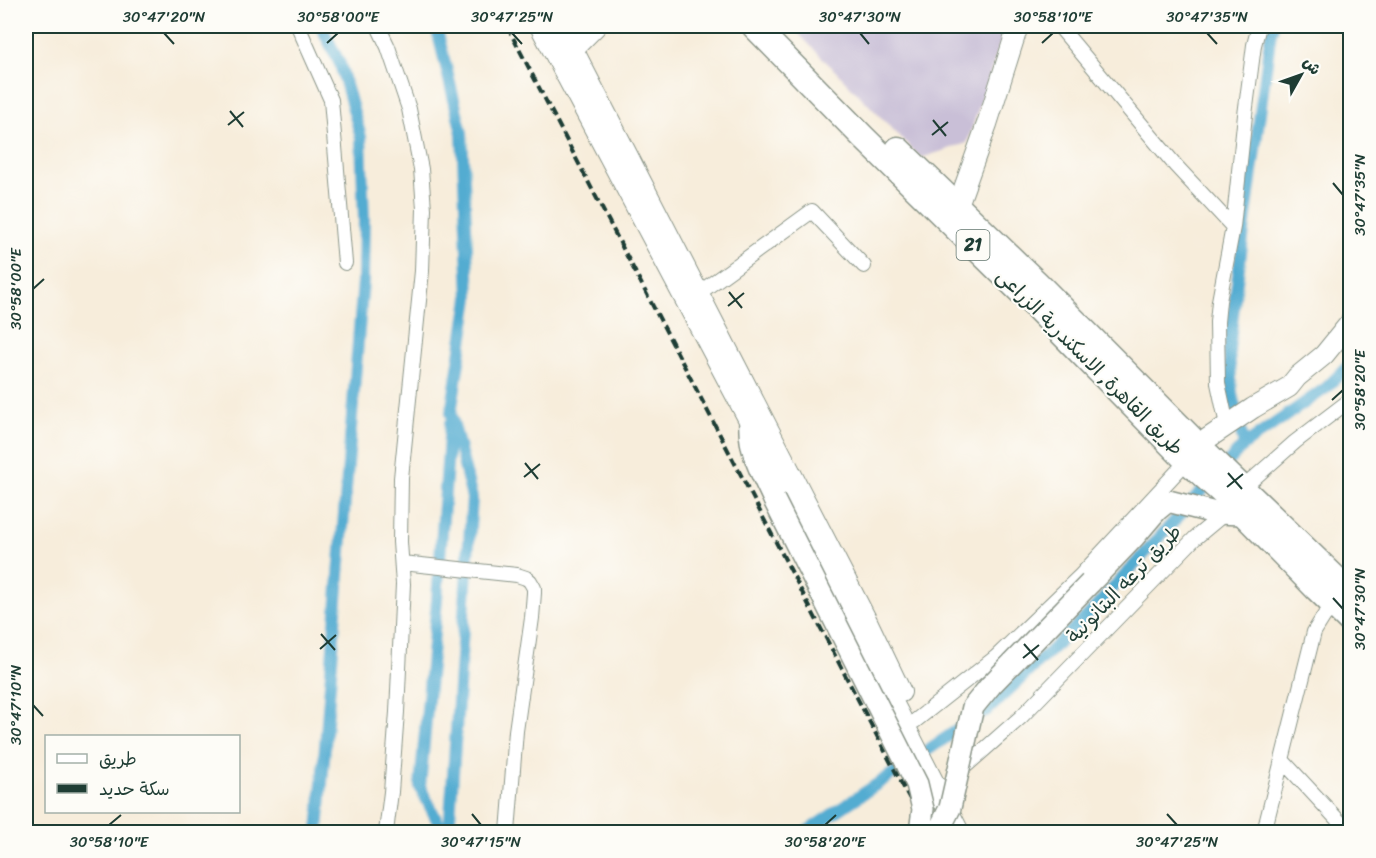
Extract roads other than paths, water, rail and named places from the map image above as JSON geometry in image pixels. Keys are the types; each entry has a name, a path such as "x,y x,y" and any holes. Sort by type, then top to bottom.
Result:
{"highway":[{"name":"طريق القاهرة, الاسكندرية الزراعى","path":"754,26 863,137 1037,283 1197,456 1231,501 1345,606"},
{"name":"طريق القاهرة, الاسكندرية الزراعى","path":"777,26 955,215"}],"main road":[{"path":"540,26 916,733"},
{"path":"561,26 867,621 959,832"},
{"path":"573,49 596,26"},
{"path":"955,215 1018,26"},
{"path":"1197,456 1231,423 1289,387 1297,377 1324,355 1350,323"},
{"path":"750,422 751,446 756,462 917,784 923,809 920,832"},
{"path":"938,832 950,808 974,707 992,685 1134,537 1156,510 1168,501 1231,501"},
{"path":"931,766 947,782 974,832"}],"street":[{"path":"298,26 331,100 345,263"},
{"path":"378,26 388,47 409,109 421,169 424,209 422,271 401,478 400,542 403,584 397,712 386,832"},
{"path":"1059,26 1188,179 1233,227"},
{"path":"1231,423 1218,382 1217,322 1233,227 1254,45 1259,26"},
{"path":"699,293 812,211 864,266"},
{"name":"طريق ترعه البتانونية","path":"947,782 1021,717 1231,501 1295,442 1350,400"},
{"name":"طريق ترعه البتانونية","path":"916,733 1081,575 1197,456"},
{"path":"402,563 517,575 530,581 534,588 516,731 508,832"},
{"path":"1264,832 1314,632 1324,616 1345,606"},
{"path":"1283,761 1348,832"}],"waterway":[{"path":"318,832 363,281 364,219 361,137 340,64 321,26"},
{"path":"434,26 437,30 462,133 469,298 451,413 472,498 449,832"},
{"path":"1244,445 1232,394 1229,350 1273,26"},
{"path":"806,832 990,708 1091,612 1244,445 1326,388 1350,364"},
{"path":"443,832 420,787 450,424"}],"railway":[{"path":"507,26 927,832"}]}
